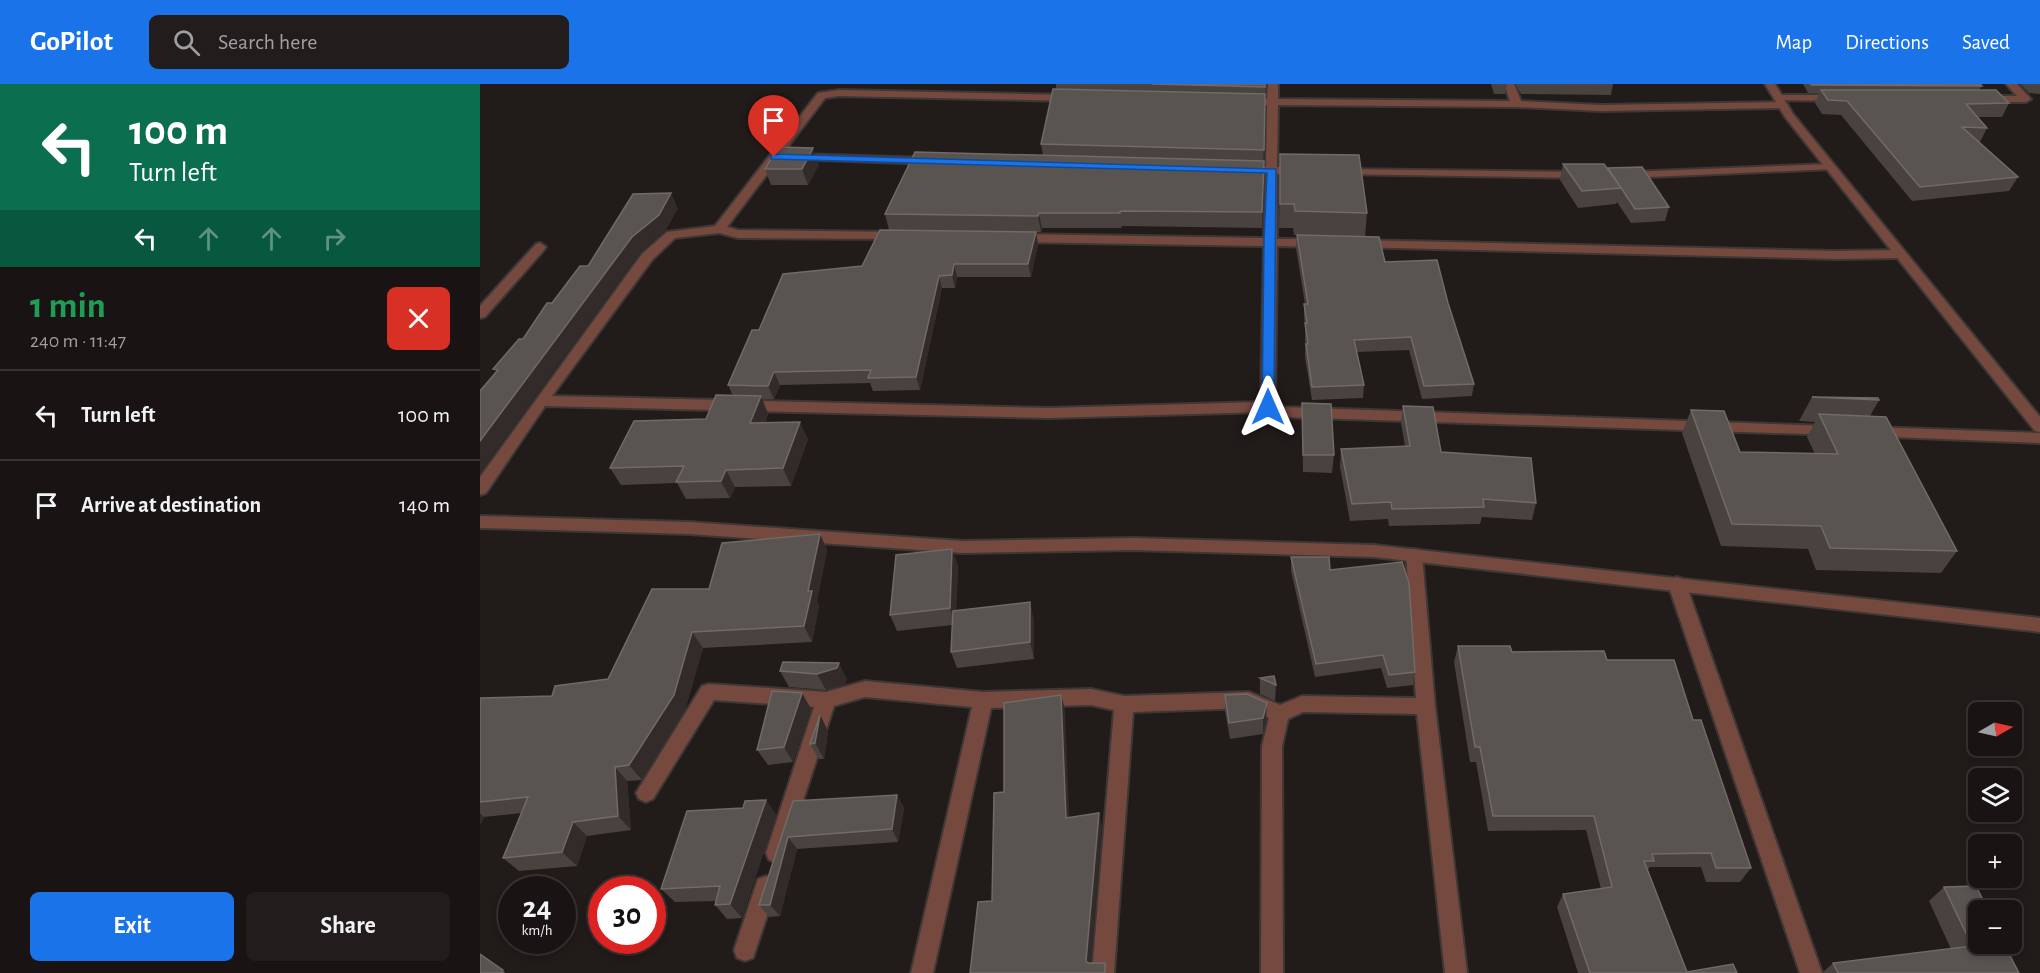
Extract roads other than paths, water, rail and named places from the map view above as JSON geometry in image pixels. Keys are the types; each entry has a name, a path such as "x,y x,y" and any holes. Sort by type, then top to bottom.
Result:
{"street":[{"path":"1268,407 1273,84"},
{"path":"1509,84 1517,104"},
{"path":"1770,84 1780,101 1830,167 2040,427"},
{"path":"1967,99 2026,99 2011,84"},
{"path":"719,230 822,95 839,93 1085,98"},
{"path":"1237,102 1517,104 1600,108 1849,98"},
{"path":"774,157 940,161"},
{"path":"1615,175 1830,167"},
{"path":"1225,169 1308,171"},
{"path":"1331,171 1591,175"},
{"path":"480,489 646,257 671,235 719,230 738,234 915,236"},
{"path":"998,238 1269,241 1836,255 1901,254"},
{"path":"480,314 540,247"},
{"path":"541,401 1049,413 1268,407 1283,412 2040,438"},
{"path":"480,522 688,528 963,547 1133,544 1374,551 2040,626"},
{"path":"1414,555 1426,706 1456,973"},
{"path":"1677,584 1811,973"},
{"path":"646,794 709,692 826,700 865,689 983,700 1091,697 1124,704 1249,700 1280,714 1302,704 1426,706"},
{"path":"745,950 826,700"},
{"path":"922,973 983,700"},
{"path":"1103,973 1124,704"},
{"path":"1272,973 1272,746 1280,714"}]}
